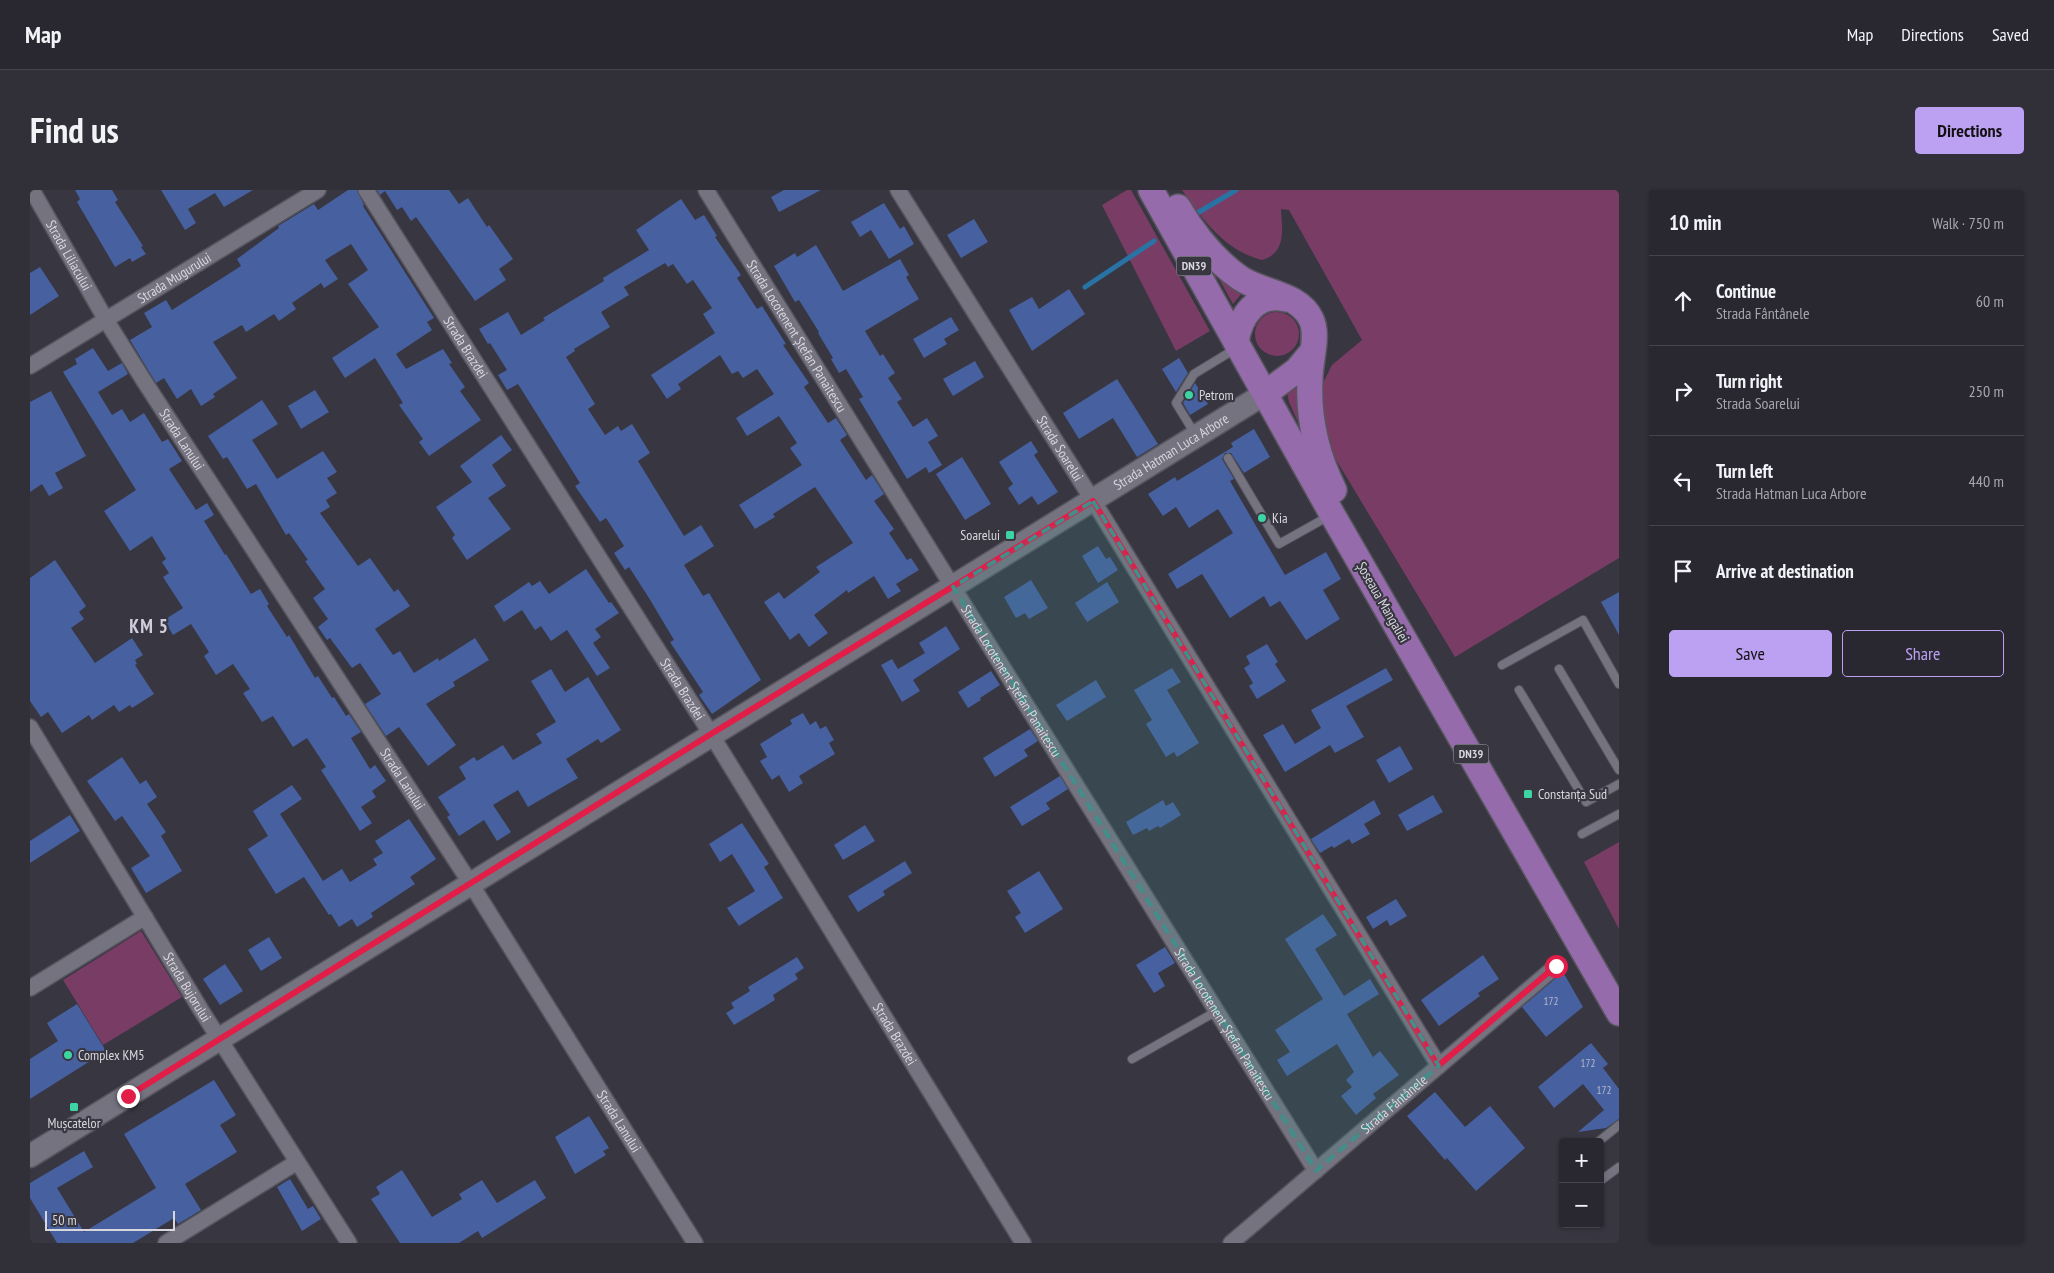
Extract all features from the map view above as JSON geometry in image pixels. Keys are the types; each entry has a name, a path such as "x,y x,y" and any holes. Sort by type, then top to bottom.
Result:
{"main road":[{"name":"Șoseaua Mangaliei","path":"1150,190 1266,393 1332,514 1619,1013"},
{"name":"Șoseaua Mangaliei","path":"1167,190 1201,241 1228,268 1242,279 1303,307 1311,318 1315,328 1310,379 1311,414 1323,464 1334,489 1516,800 1619,983"},
{"path":"1237,344 1241,321 1247,311 1256,303 1267,298 1278,297 1293,301"},
{"path":"1266,393 1297,370 1312,352"}],"street":[{"name":"Strada Liliacului","path":"32,190 106,320"},
{"name":"Strada Mugurului","path":"30,366 318,190"},
{"name":"Strada Brazdei","path":"366,190 711,734 1023,1243"},
{"name":"Strada Locotenent Ștefan Panaitescu","path":"706,190 1316,1171"},
{"name":"Strada Soarelui","path":"898,190 1093,501 1438,1066"},
{"name":"Strada Lanului","path":"106,320 285,600 471,884 694,1243"},
{"name":"Strada Hatman Luca Arbore","path":"30,1156 1266,393"},
{"name":"Strada Bujorului","path":"30,727 220,1039 349,1243"},
{"path":"30,988 145,917"},
{"name":"Strada Fântânele","path":"1231,1243 1556,966"},
{"path":"166,1243 297,1162"}],"lane":[{"path":"1196,437 1176,403 1194,374 1237,344"},
{"path":"1228,458 1279,544 1332,514"},
{"path":"1502,665 1583,620 1619,684"},
{"path":"1559,669 1619,770"},
{"path":"1519,690 1586,802 1619,784"},
{"path":"1582,834 1619,814"},
{"path":"1132,1059 1216,1011"},
{"path":"1603,1138 1619,1125"},
{"path":"1604,1178 1619,1167"}],"highlighted area":[{"path":"1093,501 1439,1066 1316,1171 953,587"}],"shaded area":[{"path":"1127,190 1131,190 1210,331 1176,351 1102,205"},
{"path":"1182,190 1619,190 1619,558 1455,657 1335,458 1321,428 1322,385 1332,365 1362,340 1289,210 1281,209 1282,232 1276,252 1262,260 1236,249 1226,241 1207,223"},
{"path":"1209,261 1246,288 1233,304"},
{"path":"1273,312 1281,312 1293,318 1299,334 1293,350 1281,356 1273,356 1261,350 1255,338 1255,330 1261,318"},
{"path":"1297,385 1298,422 1289,402 1287,392"},
{"path":"1619,842 1619,929 1584,862"},
{"path":"141,931 182,997 103,1045 63,980"}],"building":[{"path":"75,190 112,190 118,200 115,202 143,246 141,247 146,254 132,262 130,258 115,267 77,202 80,199"},
{"path":"161,190 253,190 224,207 215,193 188,209 196,223 185,230"},
{"path":"348,190 357,190 363,206 434,318 427,322 432,330 396,354 406,369 443,349 452,363 449,364 465,387 460,391 481,420 429,456 419,442 423,439 399,405 403,403 375,358 345,378 332,358 379,327 348,284 368,270 351,244 325,260 338,279 324,288 321,283 292,303 296,309 279,321 274,314 246,332 242,325 213,342 237,378 213,394 215,397 201,406 191,389 177,399 164,378 156,383 130,340 152,327 144,313 166,300 172,310 241,266 237,259 279,228 278,226 314,204 318,210"},
{"path":"377,190 449,190 459,204 468,198 487,227 489,225 513,259 499,269 506,280 475,301 416,217 411,221 402,207 397,210 385,191 380,195"},
{"path":"784,190 821,190 779,212 771,197"},
{"path":"681,199 695,220 704,215 717,236 715,237 741,275 737,278 757,309 762,306 786,344 783,345 809,383 804,387 828,423 836,418 847,435 840,440 866,480 872,475 884,494 874,501 894,529 889,533 907,560 911,558 919,570 896,584 901,591 888,599 874,576 848,593 847,590 814,615 828,633 809,647 799,633 790,640 764,602 779,592 784,599 820,572 816,567 853,543 815,487 773,514 775,517 755,529 739,505 802,465 790,448 797,443 779,416 747,436 736,418 774,394 757,369 743,378 738,371 732,374 720,355 678,384 681,389 667,399 651,375 715,333 703,314 712,308 693,280 687,284 673,264 668,267 665,263 624,287 629,295 601,312 610,327 574,349 575,351 566,357 595,404 588,409 605,435 618,426 621,431 632,424 650,453 638,461 684,536 701,525 714,546 684,565 703,596 709,593 761,680 712,714 699,695 703,692 670,642 674,640 649,598 629,567 625,570 614,553 624,546 606,518 600,522 575,486 580,483 518,384 507,390 498,375 507,370 479,329 508,312 521,335 545,320 543,318 604,281 603,278 649,250 636,230"},
{"path":"884,203 900,229 904,226 914,244 889,259 871,230 860,237 851,222"},
{"path":"974,219 988,242 961,258 947,235"},
{"path":"816,245 843,291 900,259 909,275 906,277 919,299 865,331 880,356 883,354 895,373 888,378 902,399 897,402 913,427 927,418 938,436 928,442 942,465 929,473 926,467 907,479 859,399 863,397 846,369 839,373 819,332 799,300 795,302 774,266 795,253 797,257"},
{"path":"40,267 59,296 30,315 30,273"},
{"path":"1069,289 1085,314 1032,351 1009,310 1032,297 1039,309"},
{"path":"951,317 959,330 944,339 947,344 924,358 913,339"},
{"path":"93,348 108,371 122,363 128,374 98,392 112,415 122,409 130,422 144,413 162,442 168,439 182,461 169,469 196,510 207,503 214,515 204,521 225,555 251,594 260,589 269,604 267,606 287,637 289,635 315,678 318,676 332,698 334,697 346,716 349,714 361,732 351,738 370,769 375,765 386,781 372,791 376,797 361,807 372,823 360,831 321,770 326,767 307,738 293,747 273,716 262,722 243,693 250,689 233,664 216,675 204,656 209,652 191,624 173,635 164,620 183,608 163,577 169,573 162,562 166,559 152,536 130,551 104,511 136,490 63,372 77,364 75,359"},
{"path":"1179,358 1188,373 1176,392 1162,369"},
{"path":"975,361 984,377 953,396 943,379"},
{"path":"1117,379 1158,444 1137,457 1113,418 1079,439 1063,413"},
{"path":"1195,383 1208,404 1190,415 1183,403"},
{"path":"315,390 329,412 301,429 288,406"},
{"path":"51,391 86,456 55,473 63,488 49,496 42,484 30,492 30,402"},
{"path":"262,400 278,424 252,440 277,479 323,451 337,472 327,478 337,493 326,500 330,507 320,513 358,566 370,558 394,592 398,589 410,606 375,629 393,655 400,651 414,673 438,658 439,661 475,638 489,660 453,682 455,686 426,704 456,745 428,766 399,727 386,736 365,704 381,694 360,663 352,668 330,638 327,640 318,627 328,619 313,598 325,589 305,561 308,560 289,533 286,535 256,484 247,489 227,457 223,459 208,436"},
{"path":"1254,429 1270,457 1244,473 1231,453 1225,453 1222,459 1234,479 1230,481 1256,526 1285,575 1326,552 1341,579 1323,590 1340,619 1306,640 1280,601 1270,607 1264,596 1230,618 1202,574 1177,589 1168,574 1233,533 1218,509 1189,528 1176,507 1163,516 1148,494 1175,477 1177,481 1233,447 1231,443"},
{"path":"501,435 512,450 492,465 506,486 488,498 511,529 467,560 452,538 455,535 436,507 472,482 460,466"},
{"path":"1031,441 1038,452 1034,455 1058,492 1038,505 1032,496 1019,505 1008,488 1013,484 999,462"},
{"path":"962,457 991,504 965,520 936,474"},
{"path":"1098,546 1106,559 1110,557 1118,570 1098,583 1082,556"},
{"path":"55,560 86,606 79,612 84,619 71,628 95,663 132,638 143,655 135,660 137,664 135,665 154,694 132,708 130,705 119,712 114,705 92,720 89,715 62,733 48,712 41,717 30,701 30,578"},
{"path":"586,569 609,603 611,602 619,613 595,629 601,637 593,643 610,668 597,676 567,630 551,641 541,626 535,630 522,610 504,622 494,606 529,582 532,586 540,581 549,594"},
{"path":"1031,580 1048,608 1029,619 1025,613 1016,618 1004,597"},
{"path":"1107,582 1119,602 1087,622 1075,603"},
{"path":"1619,592 1619,635 1601,602"},
{"path":"946,626 960,649 913,680 920,691 902,702 881,665 892,659 898,669 925,653 919,643"},
{"path":"1267,644 1278,662 1275,664 1286,681 1257,699 1249,686 1253,683 1244,668 1250,664 1246,656"},
{"path":"1172,668 1181,682 1167,690 1199,743 1177,757 1174,752 1166,757 1146,724 1152,720 1134,690"},
{"path":"1386,668 1393,680 1346,706 1364,737 1335,753 1330,745 1285,772 1263,735 1283,724 1295,744 1321,728 1311,710"},
{"path":"551,669 565,692 588,677 621,730 601,743 598,739 566,759 578,778 528,807 518,790 493,805 511,832 497,841 484,820 459,836 447,817 450,815 438,797 466,779 459,767 474,757 477,761 503,745 513,760 542,743 536,734 556,722 531,681"},
{"path":"991,671 1000,685 968,708 958,692"},
{"path":"1096,680 1106,697 1067,721 1056,705"},
{"path":"803,713 810,725 816,721 820,729 826,726 834,740 829,743 835,754 799,776 803,783 789,792 779,775 772,780 760,761 767,757 760,744 792,724 790,720"},
{"path":"1030,729 1038,741 1024,750 1028,756 995,777 983,758"},
{"path":"1400,746 1413,769 1389,783 1376,760"},
{"path":"122,757 140,784 146,780 157,797 147,804 166,832 161,836 182,871 146,893 131,868 150,856 122,816 115,821 87,781"},
{"path":"1060,776 1068,789 1046,803 1050,809 1022,826 1010,807"},
{"path":"292,785 302,799 280,814 323,881 342,869 350,882 377,865 373,859 383,853 375,841 409,819 436,859 410,877 415,884 371,913 373,917 357,927 352,919 339,927 304,877 276,894 248,849 268,836 253,811"},
{"path":"1433,795 1443,812 1407,831 1398,815"},
{"path":"1163,800 1166,806 1173,802 1181,815 1160,828 1158,826 1149,831 1147,828 1133,835 1126,822"},
{"path":"1374,800 1381,814 1364,824 1370,834 1352,844 1349,839 1334,848 1332,846 1320,853 1311,839"},
{"path":"70,815 80,831 30,863 30,841"},
{"path":"742,823 769,864 764,867 783,898 739,926 727,908 755,891 732,854 720,862 709,844"},
{"path":"865,825 875,841 843,860 834,845"},
{"path":"905,861 912,873 883,891 885,895 858,912 848,896"},
{"path":"1039,871 1063,909 1025,933 1015,917 1021,913 1007,891"},
{"path":"1396,899 1407,916 1390,926 1387,920 1373,929 1366,917"},
{"path":"1323,914 1337,935 1315,949 1344,996 1370,979 1379,994 1347,1014 1373,1057 1380,1051 1399,1075 1373,1094 1376,1098 1356,1115 1341,1096 1352,1087 1346,1080 1354,1072 1337,1044 1287,1076 1277,1060 1290,1052 1275,1030 1323,999 1285,939"},
{"path":"269,937 282,958 261,971 248,950"},
{"path":"1165,947 1175,963 1158,973 1165,986 1154,993 1136,965"},
{"path":"1483,955 1499,979 1478,993 1480,996 1439,1026 1421,1000"},
{"path":"797,957 804,968 795,974 798,979 773,995 775,1000 734,1025 726,1013 734,1008 731,1003 750,991 748,987"},
{"path":"225,964 243,991 220,1005 203,979"},
{"path":"1563,972 1583,1007 1546,1037 1522,1007"},
{"name":"Complex KM5","path":"77,1004 106,1051 30,1099 30,1059 58,1041 47,1023"},
{"path":"1591,1043 1608,1064 1603,1068 1619,1089 1619,1119 1606,1128 1578,1132 1604,1110 1583,1084 1554,1108 1538,1087"},
{"path":"214,1080 236,1115 220,1125 237,1152 185,1184 201,1210 178,1224 174,1218 133,1243 57,1243 30,1198 30,1183 84,1151 93,1167 57,1188 84,1232 156,1188 124,1134"},
{"path":"1435,1092 1465,1127 1490,1106 1525,1148 1476,1191 1447,1158 1445,1160 1407,1116"},
{"path":"589,1116 609,1148 603,1151 606,1155 575,1174 555,1137"},
{"path":"402,1170 432,1217 462,1199 459,1194 482,1180 497,1203 535,1180 546,1198 482,1238 478,1231 459,1243 400,1243 371,1199 380,1194 376,1187"},
{"path":"290,1179 308,1209 313,1206 321,1219 302,1231 277,1187"}],"waterway":[{"path":"1199,212 1236,190"},
{"path":"1085,287 1154,241"}],"place":[{"name":"Petrom","path":"1189,395"},
{"name":"Kia","path":"1262,518"},
{"name":"Soarelui","path":"1010,535"},
{"name":"Constanța Sud","path":"1528,794"},
{"name":"Complex KM5","path":"68,1055"},
{"name":"Mușcatelor","path":"74,1107"}],"district":[{"name":"KM 5","path":"149,626"}],"route":[{"path":"128,1096 711,734 1093,501 1438,1066 1556,966"}]}
